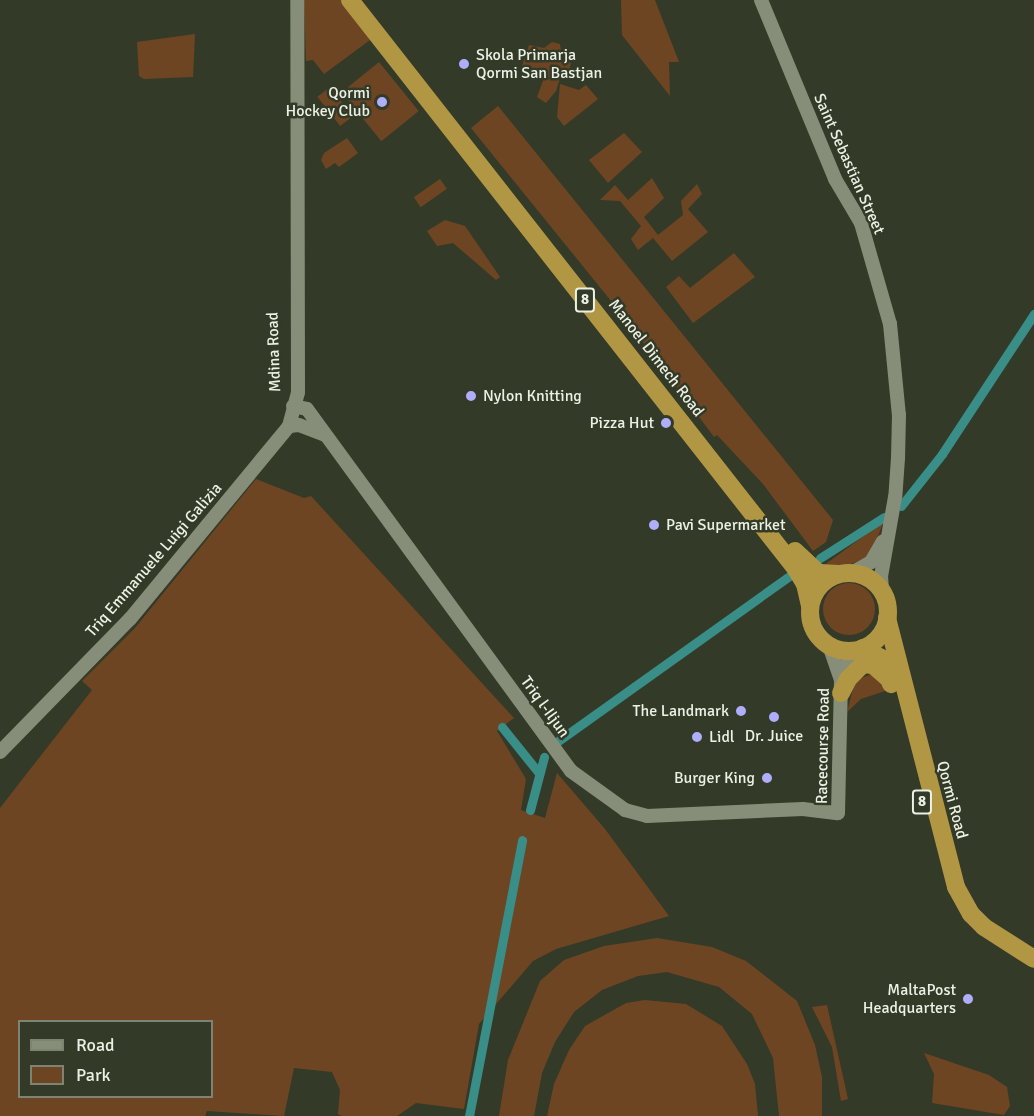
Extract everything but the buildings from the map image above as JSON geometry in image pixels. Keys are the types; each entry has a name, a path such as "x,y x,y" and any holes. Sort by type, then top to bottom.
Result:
{"highway":[{"name":"Manoel Dimech Road","path":"350,0 796,569 805,584 810,605"},
{"name":"Manoel Dimech Road","path":"361,0 802,560 819,573 845,573"},
{"path":"810,605 819,585 845,573"},
{"name":"8","path":"845,573 864,576 882,591 887,618"},
{"name":"8","path":"810,605 813,629 829,646 858,649"},
{"path":"858,649 879,636 887,618"},
{"name":"Qormi Road","path":"887,618 956,887 971,914 984,927 1034,959"},
{"name":"Qormi Road","path":"858,649 881,658 890,682 949,902 957,914 1034,969"},
{"path":"841,686 863,664 884,670 890,682"}],"street":[{"name":"Mdina Road","path":"288,0 293,406"},
{"name":"Mdina Road","path":"293,406 298,392 297,0"},
{"name":"Saint Sebastian Street","path":"761,0 835,179 861,223 890,324 899,415 895,497 881,576 882,591"},
{"name":"Triq Emmanuele Luigi Galizia","path":"0,752 130,619 289,426 293,406"},
{"name":"Triq l-Iljun","path":"293,406 308,409 571,771 591,789 625,810 647,816 803,809 838,813"},
{"path":"289,426 299,425 325,435"},
{"name":"Saint Sebastian Street","path":"845,573 871,562 890,525"},
{"name":"Racecourse Road","path":"829,646 841,686 838,813"},
{"name":"Racecourse Road","path":"841,686 858,649"}],"green space":[{"path":"304,0 341,0 370,40 324,74 313,60 306,61"},
{"path":"621,0 655,0 679,62 669,62 670,96 622,35"},
{"path":"195,34 193,77 144,79 139,76 137,42"},
{"path":"552,42 560,44 562,58 571,63 567,78 560,78 556,91 546,103 537,97 544,78 520,72 529,45 544,48"},
{"path":"379,62 419,111 381,141 342,92"},
{"path":"560,84 579,90 586,85 598,99 564,126 557,117"},
{"path":"330,87 353,116 340,126 317,97"},
{"path":"498,106 833,520 826,542 813,551 763,484 717,435 714,437 624,317 471,128"},
{"path":"624,133 642,152 608,183 589,160"},
{"path":"347,138 358,153 339,167 335,163 326,169 321,160 324,153"},
{"path":"652,178 664,198 644,217 658,235 683,215 681,201 697,184 702,194 688,209 708,232 672,261 653,238 638,250 631,239 641,226 620,201 600,200 615,185 628,200"},
{"path":"440,179 447,189 421,207 414,197"},
{"path":"445,220 465,226 500,277 496,280 453,243 437,246 427,231"},
{"path":"734,253 755,277 693,323 666,287 679,276 690,288"},
{"path":"256,479 304,498 311,496 514,718 497,731 526,779 521,810 545,818 557,773 605,829 669,916 556,949 533,961 479,1024 464,1109 416,1103 397,1116 342,1116 338,1114 340,1090 332,1072 294,1068 284,1116 207,1111 205,1116 0,1116 0,808 92,690 82,681 135,628"},
{"path":"884,521 870,556 849,565 823,566"},
{"path":"844,583 854,583 864,587 871,594 875,609 871,624 864,631 854,635 844,635 834,631 827,624 823,614 823,604 827,594 834,587"},
{"path":"876,672 885,691 861,699 847,712 855,681"},
{"path":"657,938 712,947 746,961 797,1001 815,1045 822,1077 822,1116 779,1116 773,1058 752,1014 719,987 667,972 638,976 602,990 574,1012 555,1042 542,1073 534,1116 499,1116 508,1060 540,981 564,960 604,946"},
{"path":"645,1000 686,1004 722,1026 747,1064 755,1084 758,1116 547,1116 554,1084 569,1050 585,1026 626,1003"},
{"path":"827,1005 848,1099 841,1101 832,1047 812,1007"},
{"path":"924,1053 989,1075 1007,1087 1010,1106 1004,1115 932,1103 934,1074"}],"waterway":[{"path":"901,506 942,454 1034,314"},
{"path":"820,558 884,517"},
{"path":"558,741 789,576"},
{"path":"502,727 538,772"},
{"path":"530,810 544,757"},
{"path":"469,1116 522,840"}],"place":[{"name":"Skola Primarja Qormi San Bastjan","path":"464,64"},
{"name":"Qormi Hockey Club","path":"382,102"},
{"name":"Nylon Knitting","path":"471,396"},
{"name":"Pizza Hut","path":"666,423"},
{"name":"Pavi Supermarket","path":"654,525"},
{"name":"The Landmark","path":"741,711"},
{"name":"Dr. Juice","path":"774,717"},
{"name":"Lidl","path":"697,737"},
{"name":"Burger King","path":"767,778"},
{"name":"MaltaPost Headquarters","path":"968,999"}]}
